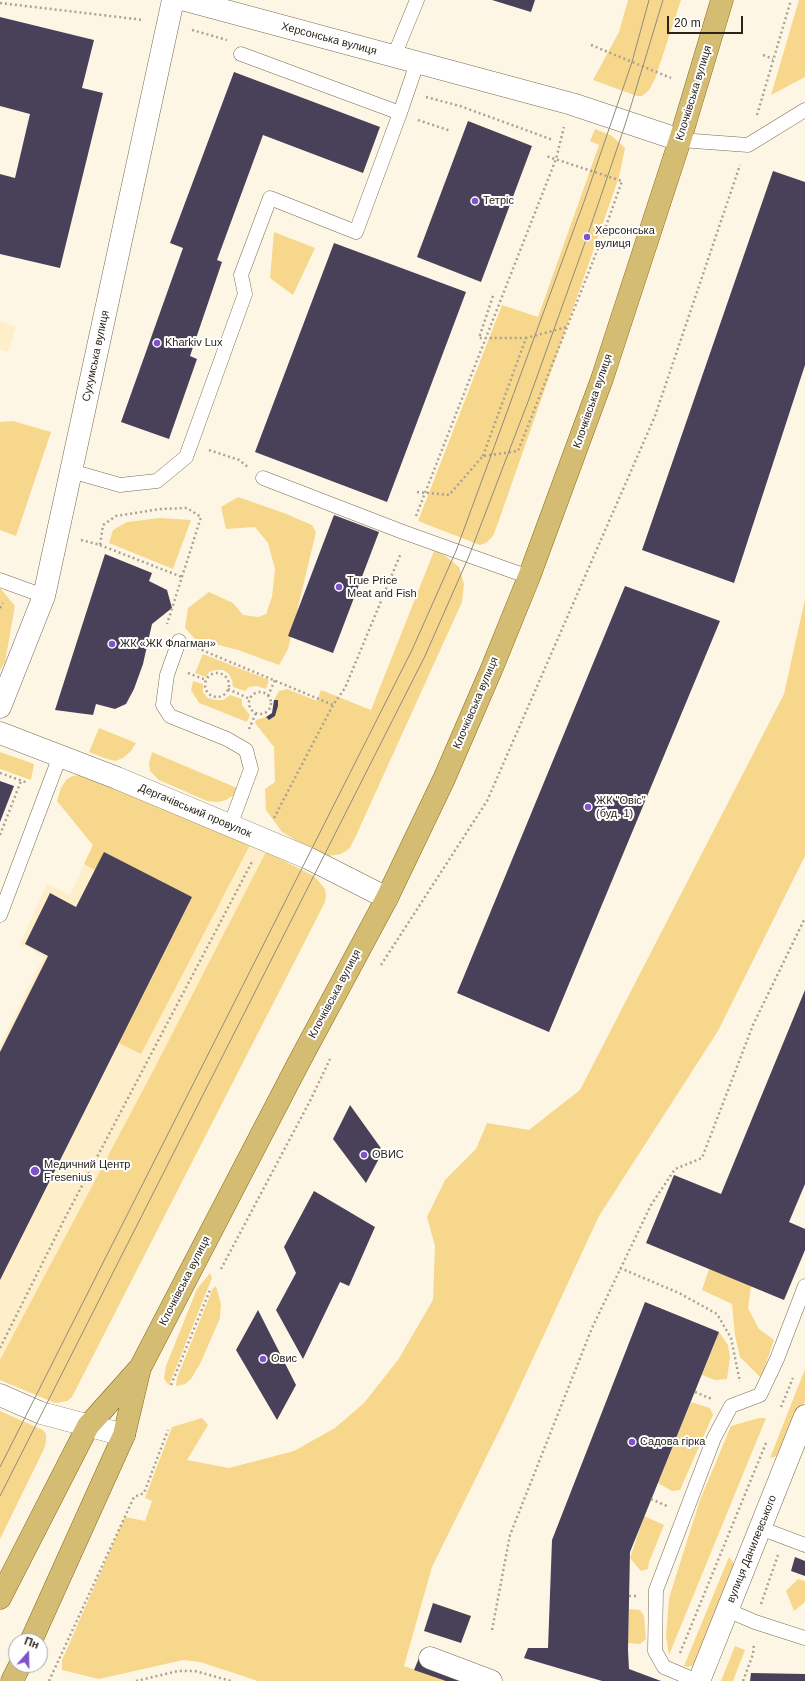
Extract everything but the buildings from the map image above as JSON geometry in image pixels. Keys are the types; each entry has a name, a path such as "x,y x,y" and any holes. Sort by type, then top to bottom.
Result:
{"main road":[{"name":"Клочківська вулиця","path":"35,1633 124,1435 140,1368 299,1062 387,898 444,779 529,577 602,379 680,140 722,0"},
{"name":"Клочківська вулиця","path":"0,1598 88,1426 140,1368"}],"street":[{"name":"Сухумська вулиця","path":"0,707 44,596 173,0"},
{"name":"Херсонська вулиця","path":"185,0 572,104 680,140"},
{"name":"Дергачівський провулок","path":"0,733 60,756 308,858 387,898"},
{"path":"0,1395 41,1413 124,1435"},
{"name":"вулиця Данилевського","path":"698,1681 805,1416"},
{"path":"430,1658 491,1681"}],"lane":[{"path":"394,56 417,0"},
{"path":"241,54 400,113"},
{"path":"70,471 120,485 157,481 186,457 245,294 241,275 270,198 356,232 400,113 417,62"},
{"path":"680,140 748,145 805,110"},
{"path":"263,478 409,534 529,577"},
{"path":"0,580 44,596"},
{"path":"179,641 167,676 163,705 170,716 227,739 246,750 251,769 230,826"},
{"path":"0,915 60,756"},
{"path":"698,1681 664,1667 655,1651 656,1590 714,1438 731,1406 760,1395 777,1359 805,1286"},
{"path":"760,1528 805,1545"},
{"path":"727,1610 755,1622 805,1638"}],"path":[{"path":"379,967 487,801 655,416 748,145 791,0"},
{"path":"0,3 168,23"},
{"path":"591,45 671,78"},
{"path":"763,55 773,59"},
{"path":"460,106 552,140"},
{"path":"400,113 451,131"},
{"path":"0,1348 64,1220 333,705 345,688 409,534 556,159 564,125"},
{"path":"483,456 518,451 599,246 622,181 546,156"},
{"path":"493,296 479,338 526,338 567,327"},
{"path":"417,492 450,494 483,456 526,338"},
{"path":"190,444 239,460 263,478"},
{"path":"100,545 103,525 116,516 160,509 187,508 201,517 165,632 179,641 333,705"},
{"path":"58,534 100,545 182,577"},
{"path":"220,673 229,681 228,689 224,695 216,697 213,696 205,688 206,680 212,674 220,673"},
{"path":"268,696 258,692 250,699 249,706 253,711 263,713 269,709 270,706 268,696 275,680"},
{"path":"228,689 250,699"},
{"path":"0,773 47,791"},
{"path":"0,835 21,781"},
{"path":"492,1630 510,1536 592,1328 651,1205 675,1169 702,1158 753,1025 805,918"},
{"path":"218,1274 265,1187 332,1055"},
{"path":"620,1268 679,1293 717,1314 731,1338 744,1402"},
{"path":"171,1385 211,1288"},
{"path":"780,1409 794,1374"},
{"path":"49,1681 134,1498 144,1492 168,1430"},
{"path":"673,1671 768,1437"},
{"path":"743,1681 753,1654 755,1622 784,1538"},
{"path":"136,1681 178,1671 195,1671 231,1681"}],"shaded area":[{"path":"628,0 681,0 655,79 649,90 642,96 637,96 593,80 619,32"},
{"path":"799,0 805,0 805,77 771,95"},
{"path":"595,129 612,136 625,148 619,177 498,523 493,536 486,543 480,545 418,521 502,305 538,317 599,145 590,141"},
{"path":"274,232 315,248 293,295 270,278"},
{"path":"0,321 16,326 8,352 0,350"},
{"path":"13,421 51,432 16,536 0,530 0,422"},
{"path":"238,497 284,513 312,525 316,532 288,649 279,665 238,650 195,639 185,628 188,608 209,592 233,603 243,615 258,617 266,614 272,597 275,569 268,543 255,527 226,529 221,507"},
{"path":"160,518 191,520 173,569 109,543 113,530 127,522"},
{"path":"434,551 444,555 459,567 464,584 462,602 355,838 349,849 341,854 328,856 302,844 282,832 266,810 265,789 275,782 274,747 255,723 256,720 266,717 269,720 275,716 278,700 274,700 279,691 287,689 317,701 321,690 371,710"},
{"path":"0,588 15,606 5,662 0,670"},
{"path":"805,599 805,856 718,1031 599,1216 504,1421 432,1567 404,1666 449,1681 258,1681 200,1662 183,1660 99,1679 62,1670 62,1660 125,1517 145,1521 152,1501 145,1498 172,1427 202,1418 208,1425 187,1460 229,1468 294,1451 335,1428 364,1403 398,1360 433,1300 435,1246 427,1217 445,1180 476,1149 487,1123 529,1130 580,1090 784,694"},
{"path":"203,654 269,680 266,689 257,686 249,687 245,691 233,687 229,674 223,670 209,672 206,677 195,673"},
{"path":"193,681 203,684 203,692 208,698 223,700 230,695 242,699 242,705 250,715 247,722 199,703 191,690"},
{"path":"99,728 136,743 131,751 123,758 115,761 89,752"},
{"path":"0,752 34,764 31,780 0,769"},
{"path":"152,752 237,788 234,795 226,800 218,802 207,801 159,780 150,771 149,763"},
{"path":"80,775 250,845 141,1054 119,1043 192,897 104,853 95,870 84,864 93,845 57,801 61,788 67,779"},
{"path":"73,776 266,852 314,876 321,883 326,895 325,902 72,1397 67,1401 55,1403 0,1380 0,1046 44,956 20,944 47,884 70,895 93,846 57,801 61,788 67,779"},
{"path":"266,852 314,876 325,889 325,902 72,1397 67,1401 55,1403 0,1380 0,1360 152,1073"},
{"path":"709,1269 751,1286 748,1308 759,1329 774,1340 761,1378 740,1357 735,1336 732,1304 702,1290"},
{"path":"210,1273 212,1278 169,1385 164,1378 166,1366 197,1289"},
{"path":"216,1286 221,1304 220,1318 201,1362 191,1379 185,1384 176,1386 177,1378 213,1288"},
{"path":"719,1332 728,1345 730,1358 727,1379 715,1380 702,1375"},
{"path":"805,1369 805,1401 784,1454 770,1458"},
{"path":"691,1402 710,1408 713,1415 680,1490 672,1491 658,1483"},
{"path":"0,1411 43,1430 46,1434 46,1442 0,1539"},
{"path":"759,1418 766,1418 669,1655 666,1636 669,1598 700,1500 731,1426"},
{"path":"644,1516 664,1525 649,1562 648,1569 641,1571 630,1558"},
{"path":"729,1557 739,1571 702,1662 688,1667 684,1666"},
{"path":"798,1579 805,1581 805,1602 794,1611 786,1591"},
{"path":"629,1609 640,1610 644,1616 646,1639 640,1644 628,1643"},
{"path":"735,1646 745,1650 733,1681 721,1681"}],"tram line":[{"path":"0,1467 412,650 456,551 585,199 632,62 649,0"},
{"path":"0,1496 425,656 469,556 529,399 626,122 663,0"}],"place":[{"name":"Тетріс","path":"475,201"},
{"name":"Херсонська вулиця","path":"587,237"},
{"name":"Kharkiv Lux","path":"157,343"},
{"name":"True Price Meat and Fish","path":"339,587"},
{"name":"ЖК «ЖК Флагман»","path":"112,644"},
{"name":"ЖК \"Овіс\" (буд. 1)","path":"588,807"},
{"name":"ОВИС","path":"364,1155"},
{"name":"Медичний Центр Fresenius","path":"35,1171"},
{"name":"Овис","path":"263,1359"},
{"name":"Садова гірка","path":"632,1442"}]}
